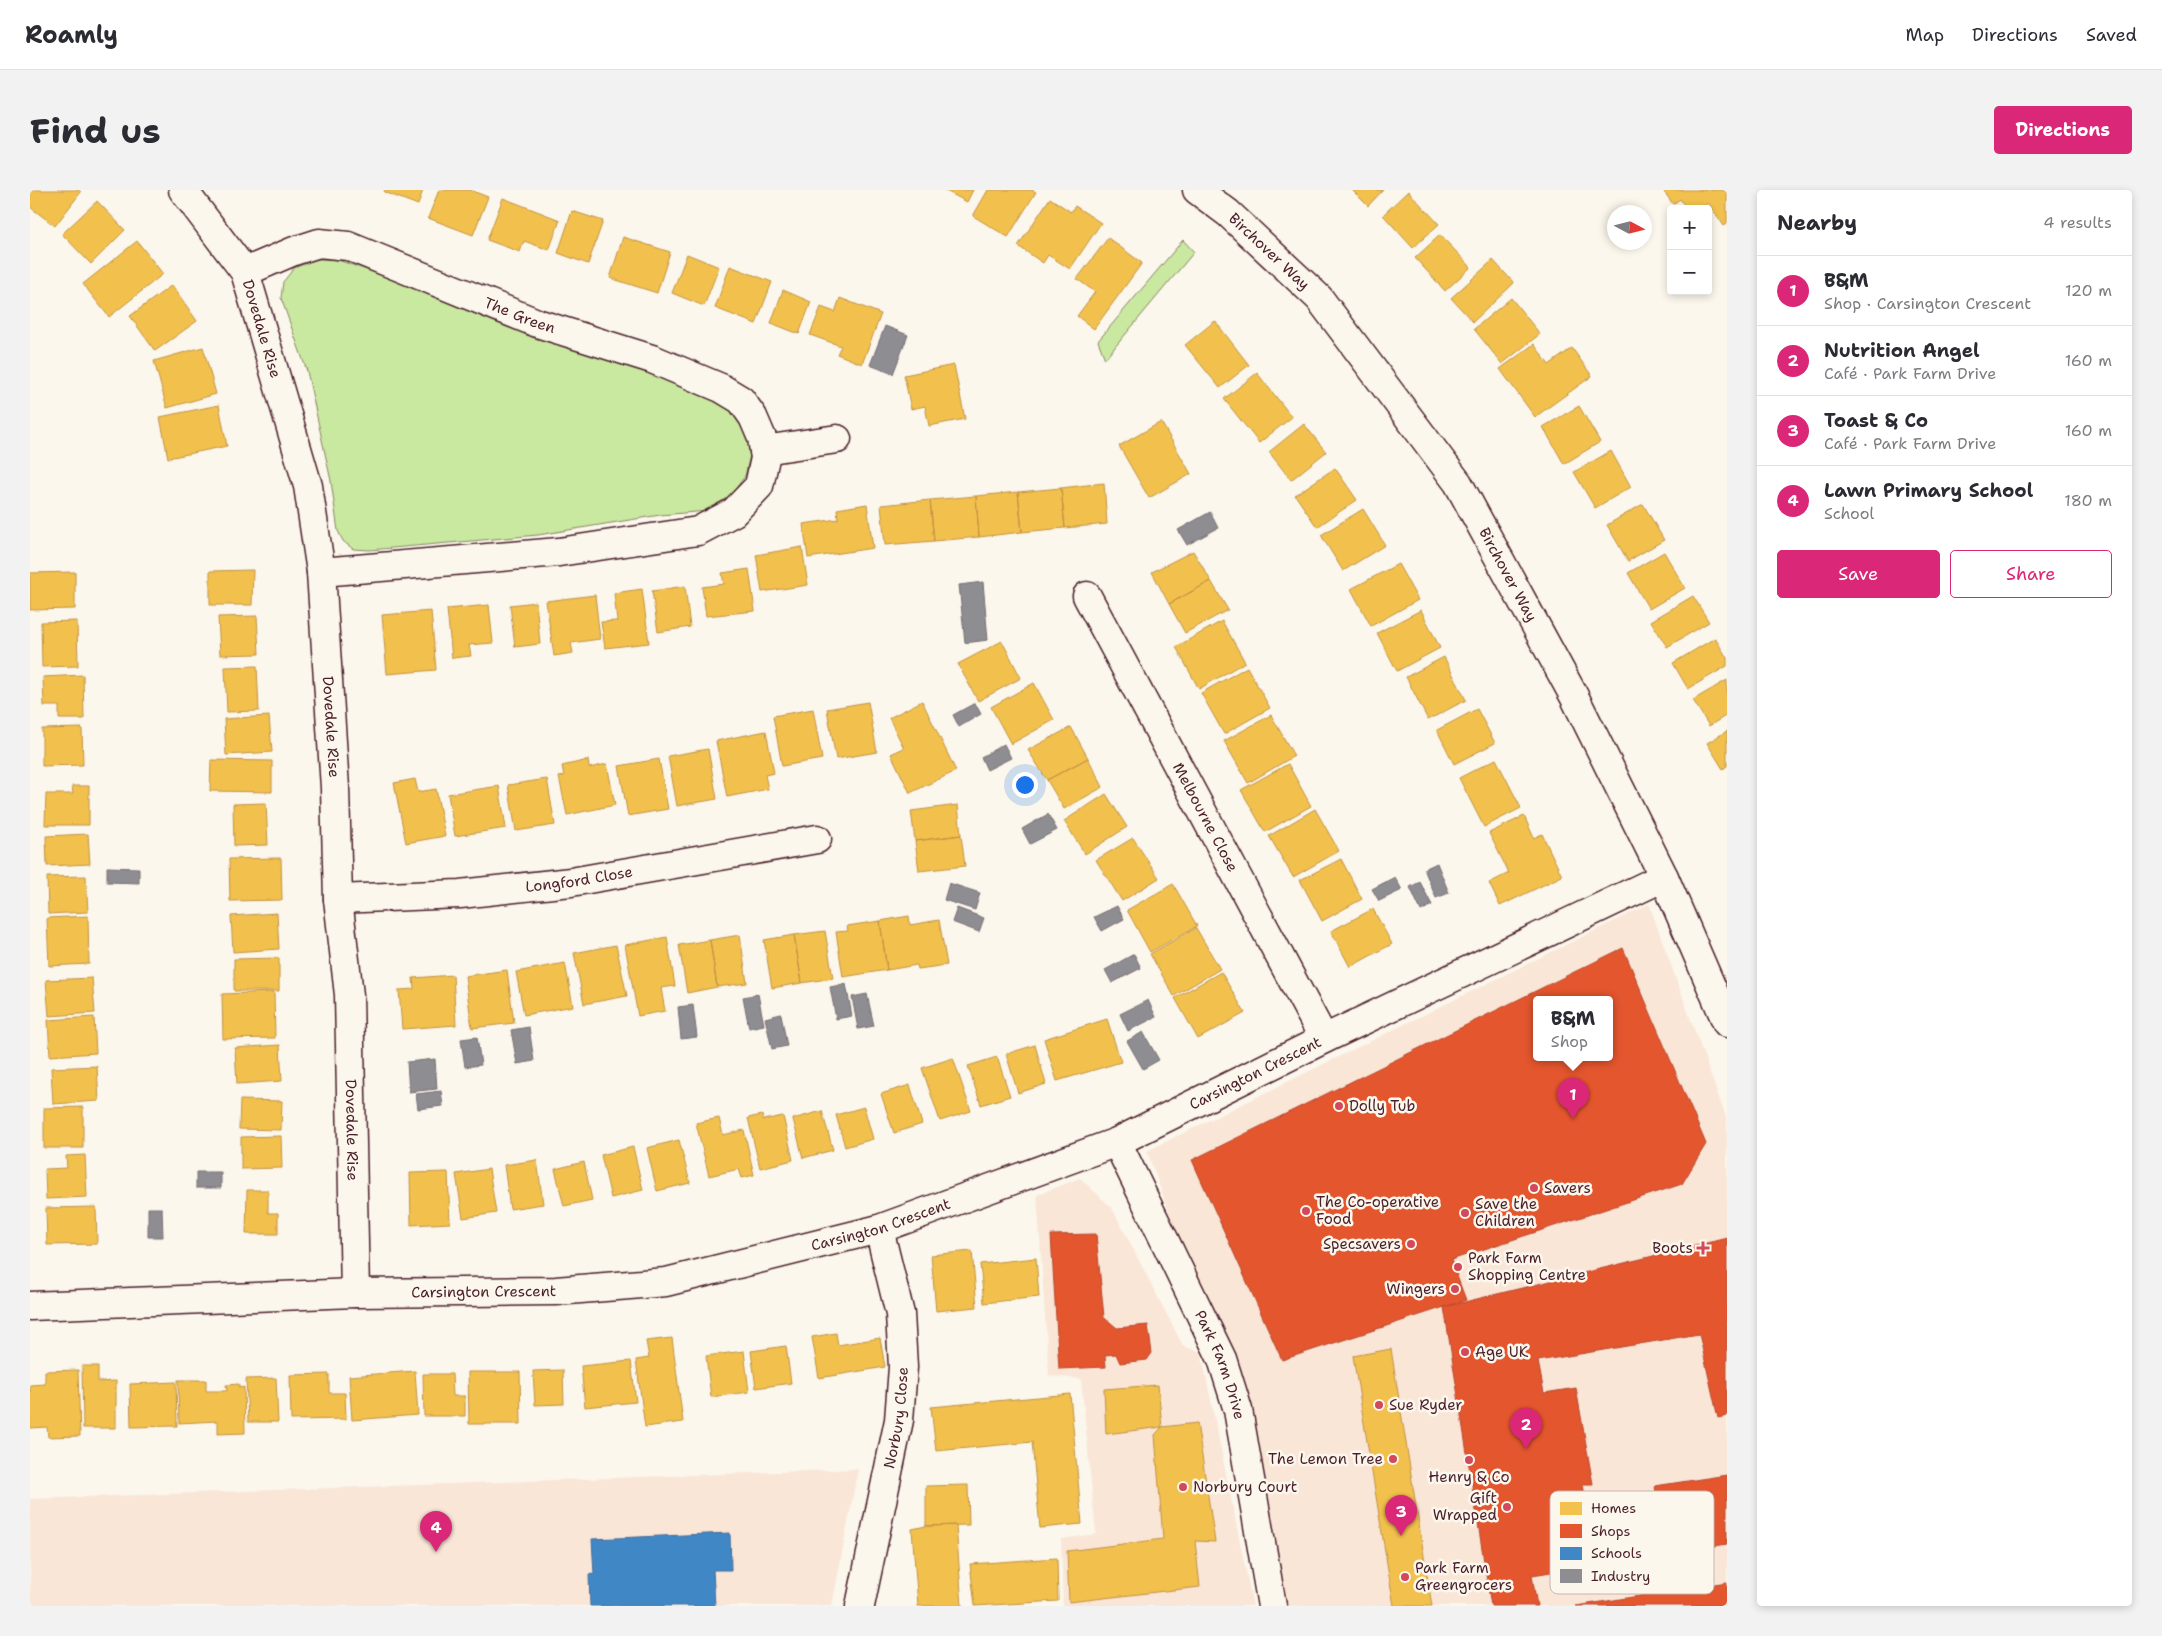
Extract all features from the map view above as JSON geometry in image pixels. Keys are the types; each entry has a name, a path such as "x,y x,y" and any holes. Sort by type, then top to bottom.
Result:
{"street":[{"name":"Dovedale Rise","path":"183,190 245,272 308,486 321,572 335,788 338,899 349,995 355,1293"},
{"name":"Birchover Way","path":"1197,190 1228,214 1320,298 1458,482 1574,696 1664,877 1727,1023"},
{"name":"The Green","path":"245,272 294,251 319,243 348,246 537,323 652,359 721,388 741,400 753,416 762,438 765,458 759,486 734,512 698,531 559,552 321,572"},
{"path":"764,450 837,439"},
{"name":"Melbourne Close","path":"1087,596 1324,1039"},
{"name":"Longford Close","path":"338,899 460,894 571,882 817,839"},
{"name":"Carsington Crescent","path":"30,1306 355,1293 556,1291 666,1282 879,1229 1117,1142 1324,1039 1664,877"},
{"name":"Park Farm Drive","path":"1117,1142 1222,1359 1238,1410 1272,1606"},
{"name":"Norbury Close","path":"860,1606 898,1420 903,1367 900,1314 879,1229"}],"shaded area":[{"name":"Park Farm Shopping Centre","path":"1649,904 1727,1120 1727,1606 1275,1606 1230,1383 1147,1151"},
{"path":"1080,1178 1112,1208 1183,1346 1201,1352 1253,1606 1063,1606 1061,1539 1096,1534 1081,1379 1049,1376 1037,1195"},
{"path":"858,1469 832,1606 30,1606 30,1499"}],"green space":[{"path":"1183,240 1194,252 1105,359 1098,341"},
{"path":"317,259 338,260 364,269 703,392 731,406 747,427 751,451 745,476 731,495 708,511 660,515 538,535 370,550 353,549 343,541 338,531 331,481 307,371 281,298 283,282 294,268"}],"building: Homes":[{"path":"30,190 78,190 81,192 55,226 30,207"},
{"path":"385,190 423,190 418,205 384,192"},
{"path":"439,190 470,190 488,197 473,235 428,218"},
{"path":"944,190 973,190 967,202"},
{"path":"988,190 1032,190 1036,192 1008,237 973,216"},
{"path":"1352,190 1383,190 1368,206"},
{"path":"1666,190 1727,190 1727,224 1724,226 1712,209 1712,205 1708,203 1705,205 1684,205 1680,199 1673,204 1664,192"},
{"path":"1408,191 1439,224 1413,248 1383,215"},
{"path":"503,198 560,220 549,250 524,241 520,252 487,240"},
{"path":"1050,198 1071,212 1075,206 1101,223 1070,269 1048,255 1043,263 1018,246"},
{"path":"97,201 125,230 91,264 62,234"},
{"path":"572,211 603,221 588,264 558,253"},
{"path":"1440,235 1471,267 1445,291 1415,258"},
{"path":"623,237 670,252 657,293 610,278"},
{"path":"1108,238 1142,263 1094,329 1077,316 1095,292 1077,279"},
{"path":"137,241 163,274 109,317 83,284"},
{"path":"687,254 719,267 704,306 672,293"},
{"path":"1493,260 1514,283 1473,322 1451,298"},
{"path":"730,266 772,282 756,324 715,308"},
{"path":"172,285 197,321 155,351 130,316"},
{"path":"783,290 811,302 799,334 771,323"},
{"path":"840,298 881,314 862,364 837,354 841,346 810,335 821,307 835,312"},
{"path":"1511,298 1540,334 1502,364 1474,329"},
{"path":"1215,321 1249,365 1220,388 1185,345"},
{"path":"1534,344 1549,365 1572,348 1592,376 1535,417 1500,369"},
{"path":"203,347 216,394 167,408 154,361"},
{"path":"954,365 965,419 929,426 925,406 911,409 904,375"},
{"path":"1257,373 1292,417 1259,443 1224,399"},
{"path":"219,405 227,446 168,458 160,417"},
{"path":"1579,406 1600,442 1564,464 1543,427"},
{"path":"1161,422 1191,474 1149,498 1119,446"},
{"path":"1304,424 1326,452 1291,480 1269,452"},
{"path":"1611,451 1631,487 1595,508 1574,472"},
{"path":"1335,468 1357,500 1317,527 1295,495"},
{"path":"1104,483 1107,524 1065,528 1061,488"},
{"path":"1061,488 1065,528 1022,532 1018,492"},
{"path":"1018,492 1022,532 979,537 976,496"},
{"path":"976,496 979,537 934,541 930,500"},
{"path":"930,500 934,541 885,545 881,505"},
{"path":"867,504 873,548 808,558 803,524 838,519 837,509"},
{"path":"1643,504 1664,540 1628,561 1607,525"},
{"path":"1363,509 1385,545 1343,571 1321,535"},
{"path":"802,547 808,585 762,592 756,555"},
{"path":"1193,551 1211,581 1169,604 1152,572"},
{"path":"1664,552 1685,588 1649,609 1628,573"},
{"path":"1398,564 1418,600 1371,626 1351,589"},
{"path":"749,569 755,611 706,616 702,587 724,584 722,573"},
{"path":"253,570 252,605 210,605 210,571"},
{"path":"75,572 75,609 30,610 30,573"},
{"path":"1211,581 1228,610 1185,633 1169,604"},
{"path":"685,586 690,627 658,632 652,591"},
{"path":"642,589 649,643 605,648 601,622 617,621 614,593"},
{"path":"595,595 600,639 571,643 573,653 554,656 546,601"},
{"path":"1693,596 1709,622 1667,647 1651,621"},
{"path":"536,602 540,644 515,647 510,605"},
{"path":"489,605 493,643 469,645 471,656 452,658 447,609"},
{"path":"1421,610 1440,648 1397,671 1377,633"},
{"path":"431,611 436,670 387,674 382,615"},
{"path":"257,616 259,654 220,655 218,617"},
{"path":"77,621 78,666 42,667 41,622"},
{"path":"1222,621 1245,662 1199,689 1176,647"},
{"path":"1715,638 1727,658 1727,666 1688,689 1673,663"},
{"path":"1002,641 1021,678 978,701 958,664"},
{"path":"1444,657 1466,700 1428,720 1406,677"},
{"path":"257,666 259,711 227,712 225,667"},
{"path":"1247,667 1270,708 1224,734 1201,693"},
{"path":"83,675 84,719 59,719 59,706 44,706 43,677"},
{"path":"1727,680 1727,715 1709,726 1693,700"},
{"path":"1034,683 1054,720 1011,744 991,707"},
{"path":"922,701 956,771 910,793 891,754 904,748 889,718"},
{"path":"868,702 877,752 836,759 827,709"},
{"path":"813,709 822,759 782,766 773,716"},
{"path":"1477,709 1495,743 1454,764 1437,730"},
{"path":"1271,715 1294,756 1248,783 1224,741"},
{"path":"269,716 272,752 226,755 224,719"},
{"path":"1071,727 1088,758 1047,780 1028,750"},
{"path":"82,728 83,765 42,766 42,729"},
{"path":"766,731 774,773 765,775 768,789 727,797 716,741"},
{"path":"1727,731 1727,766 1723,769 1707,743"},
{"path":"708,749 717,799 677,806 668,756"},
{"path":"1088,758 1103,787 1064,809 1047,780"},
{"path":"659,759 668,809 628,816 619,766"},
{"path":"1496,759 1521,808 1484,827 1459,778"},
{"path":"211,760 272,761 272,792 210,791"},
{"path":"588,760 589,768 607,764 615,805 567,815 559,777 564,776 562,766"},
{"path":"1288,764 1311,806 1265,832 1241,790"},
{"path":"415,779 418,792 436,789 445,836 406,843 394,783"},
{"path":"547,779 555,825 516,831 508,785"},
{"path":"72,786 89,786 89,825 45,825 46,794 73,794"},
{"path":"499,786 506,828 455,836 448,794"},
{"path":"1106,794 1127,827 1085,854 1064,821"},
{"path":"266,803 268,845 234,846 233,804"},
{"path":"958,805 961,835 915,841 911,811"},
{"path":"1315,809 1339,851 1293,877 1269,836"},
{"path":"1524,816 1534,838 1542,834 1562,876 1500,906 1489,883 1509,873 1489,833"},
{"path":"88,834 90,864 47,866 46,836"},
{"path":"961,835 965,866 919,871 915,841"},
{"path":"1133,838 1159,878 1122,901 1096,860"},
{"path":"281,858 282,900 230,901 229,859"},
{"path":"1341,859 1362,899 1322,921 1300,880"},
{"path":"86,876 88,912 48,914 47,877"},
{"path":"1173,884 1197,926 1150,952 1127,910"},
{"path":"1373,909 1392,944 1350,967 1331,931"},
{"path":"277,913 279,949 233,952 231,916"},
{"path":"88,916 89,964 49,966 47,918"},
{"path":"909,916 910,925 939,920 947,965 918,969 917,965 887,970 880,921"},
{"path":"880,921 887,970 843,977 836,932 848,931 847,926"},
{"path":"1196,928 1220,969 1174,996 1150,954"},
{"path":"825,931 833,978 802,983 794,935"},
{"path":"740,935 747,983 717,987 710,940"},
{"path":"794,935 802,983 772,988 764,940"},
{"path":"667,937 675,986 661,988 665,1011 638,1016 625,945"},
{"path":"710,940 717,987 687,993 679,945"},
{"path":"616,945 627,996 584,1004 574,953"},
{"path":"279,958 279,991 234,991 234,959"},
{"path":"565,963 573,1006 524,1015 516,972"},
{"path":"507,970 514,1023 472,1028 465,976"},
{"path":"1221,972 1245,1013 1198,1039 1175,998"},
{"path":"453,975 456,1025 402,1029 399,990 414,989 413,978"},
{"path":"92,978 95,1013 49,1016 46,980"},
{"path":"274,992 275,1038 223,1039 222,994"},
{"path":"94,1017 96,1053 50,1056 48,1020"},
{"path":"1107,1019 1121,1062 1057,1081 1044,1039"},
{"path":"280,1045 282,1081 237,1084 235,1048"},
{"path":"1035,1045 1046,1084 1018,1093 1006,1054"},
{"path":"997,1057 1010,1096 981,1105 968,1066"},
{"path":"953,1058 971,1111 940,1121 922,1068"},
{"path":"97,1066 99,1101 53,1104 51,1068"},
{"path":"910,1085 922,1124 894,1133 881,1094"},
{"path":"240,1100 282,1101 281,1130 239,1129"},
{"path":"83,1107 83,1148 44,1148 44,1108"},
{"path":"864,1107 873,1139 845,1147 836,1115"},
{"path":"822,1111 833,1150 803,1158 793,1119"},
{"path":"762,1115 763,1120 783,1116 793,1160 760,1168 748,1118"},
{"path":"719,1118 723,1135 744,1130 754,1175 742,1178 739,1169 709,1176 696,1123"},
{"path":"281,1136 282,1168 241,1169 241,1137"},
{"path":"679,1140 690,1183 657,1191 647,1148"},
{"path":"633,1147 643,1190 611,1198 601,1155"},
{"path":"85,1155 87,1197 46,1199 45,1169 67,1168 66,1156"},
{"path":"537,1160 543,1204 510,1209 504,1165"},
{"path":"584,1162 592,1200 564,1206 555,1169"},
{"path":"489,1169 496,1213 463,1218 456,1174"},
{"path":"448,1172 450,1223 411,1225 410,1173"},
{"path":"247,1190 268,1190 268,1213 278,1213 278,1234 246,1234"},
{"path":"96,1207 97,1244 47,1245 46,1208"},
{"path":"972,1251 977,1307 936,1311 931,1255"},
{"path":"1036,1258 1039,1297 984,1303 980,1264"},
{"path":"836,1333 838,1345 880,1338 885,1367 819,1378 812,1337"},
{"path":"672,1338 683,1422 645,1427 636,1360 649,1358 646,1341"},
{"path":"786,1346 791,1383 756,1388 751,1351"},
{"path":"1391,1349 1432,1606 1394,1606 1353,1356"},
{"path":"744,1351 749,1392 711,1397 706,1356"},
{"path":"631,1361 636,1402 585,1407 581,1366"},
{"path":"82,1366 98,1366 98,1382 116,1381 116,1428 83,1428"},
{"path":"78,1370 80,1436 48,1437 47,1427 30,1428 30,1385 45,1384 45,1371"},
{"path":"563,1370 564,1404 535,1405 533,1371"},
{"path":"415,1371 418,1415 352,1420 349,1376"},
{"path":"468,1372 520,1372 521,1424 469,1424"},
{"path":"329,1374 329,1393 345,1393 346,1419 291,1420 290,1375"},
{"path":"423,1374 452,1374 453,1396 465,1396 465,1416 424,1416"},
{"path":"276,1378 278,1422 248,1422 246,1379"},
{"path":"178,1380 206,1380 206,1391 227,1391 226,1385 239,1384 239,1388 244,1387 245,1433 218,1434 218,1421 179,1423"},
{"path":"176,1382 177,1426 131,1427 130,1384"},
{"path":"1158,1385 1162,1427 1106,1434 1104,1389"},
{"path":"1070,1394 1082,1524 1040,1528 1032,1442 936,1451 931,1407"},
{"name":"Norbury Court","path":"1197,1423 1215,1542 1195,1541 1200,1587 1069,1602 1067,1551 1163,1539 1155,1435 1162,1427"},
{"path":"968,1485 969,1525 926,1526 926,1486"},
{"path":"956,1525 962,1606 918,1606 912,1529 926,1526"},
{"path":"1057,1558 1058,1601 975,1606 970,1564"}],"building: Shops":[{"path":"1623,948 1706,1144 1682,1184 1451,1260 1466,1300 1282,1360 1192,1160"},
{"path":"1096,1234 1104,1317 1117,1328 1148,1325 1152,1353 1147,1360 1120,1363 1116,1354 1105,1355 1106,1367 1059,1369 1051,1235"},
{"path":"1727,1238 1727,1416 1718,1418 1699,1334 1538,1361 1544,1393 1576,1388 1593,1484 1583,1484 1584,1491 1550,1491 1550,1572 1532,1575 1537,1606 1491,1606 1444,1307"},
{"path":"1727,1475 1727,1544 1714,1546 1714,1491 1656,1491 1655,1486"},
{"path":"1727,1582 1727,1606 1576,1606 1652,1594 1714,1594 1714,1584"}],"building: Schools":[{"path":"730,1533 731,1570 713,1570 715,1606 590,1606 589,1574 594,1574 592,1539"}],"building: Industry":[{"path":"885,326 908,335 893,374 870,365"},
{"path":"1210,512 1218,528 1187,545 1178,530"},
{"path":"983,582 988,640 965,643 959,585"},
{"path":"975,703 981,714 959,727 953,715"},
{"path":"1004,744 1011,758 987,770 981,757"},
{"path":"1048,814 1057,830 1030,844 1022,829"},
{"path":"1437,863 1449,893 1436,898 1424,869"},
{"path":"107,867 139,868 139,883 107,882"},
{"path":"1395,877 1402,890 1379,901 1372,889"},
{"path":"1420,882 1432,905 1421,911 1410,887"},
{"path":"949,883 980,893 975,910 944,900"},
{"path":"1117,906 1124,919 1102,931 1094,917"},
{"path":"957,908 984,918 979,932 952,922"},
{"path":"1134,954 1141,968 1112,983 1105,970"},
{"path":"846,984 852,1016 836,1019 830,987"},
{"path":"758,994 764,1025 749,1028 743,997"},
{"path":"867,994 874,1026 858,1029 852,997"},
{"path":"1148,1000 1156,1017 1128,1031 1120,1014"},
{"path":"693,1005 697,1037 681,1039 678,1007"},
{"path":"781,1014 787,1046 772,1049 765,1018"},
{"path":"529,1027 534,1061 517,1064 511,1030"},
{"path":"1143,1032 1159,1060 1143,1069 1127,1041"},
{"path":"477,1037 481,1065 465,1067 461,1039"},
{"path":"435,1059 437,1089 409,1092 407,1062"},
{"path":"441,1091 443,1106 418,1109 416,1094"},
{"path":"196,1172 221,1172 221,1188 196,1188"},
{"path":"148,1208 162,1208 163,1237 148,1237"}],"place":[{"name":"Dolly Tub","path":"1339,1106"},
{"name":"B&M","path":"1573,1119"},
{"name":"Savers","path":"1534,1188"},
{"name":"The Co-operative Food","path":"1306,1211"},
{"name":"Save the Children","path":"1465,1213"},
{"name":"Specsavers","path":"1411,1244"},
{"name":"Boots","path":"1703,1248"},
{"name":"Park Farm Shopping Centre","path":"1458,1267"},
{"name":"Wingers","path":"1455,1289"},
{"name":"Age UK","path":"1465,1352"},
{"name":"Sue Ryder","path":"1379,1405"},
{"name":"Nutrition Angel","path":"1526,1449"},
{"name":"The Lemon Tree","path":"1393,1459"},
{"name":"Henry & Co","path":"1469,1460"},
{"name":"Norbury Court","path":"1183,1487"},
{"name":"Gift Wrapped","path":"1507,1507"},
{"name":"Toast & Co","path":"1401,1536"},
{"name":"Lawn Primary School","path":"436,1552"},
{"name":"Park Farm Greengrocers","path":"1405,1577"}]}
